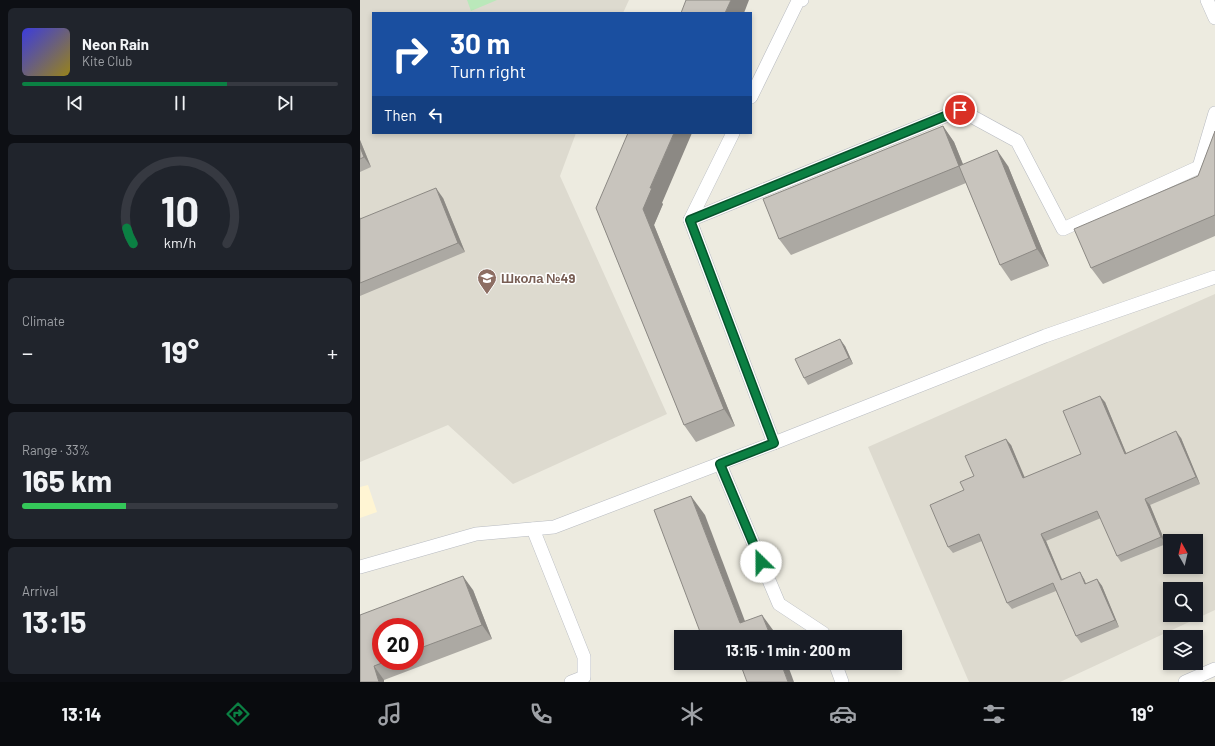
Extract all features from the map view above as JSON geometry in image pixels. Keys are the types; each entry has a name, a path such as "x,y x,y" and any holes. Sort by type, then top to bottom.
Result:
{"lane":[{"path":"752,95 798,1 802,0"},
{"path":"1207,0 1215,18"},
{"path":"690,220 960,110 1017,140 1062,229 1199,167 1215,113"},
{"path":"733,134 690,220 774,443"},
{"path":"360,567 476,534 554,527 774,443 1045,336 1215,277"},
{"path":"720,464 779,604 820,630"},
{"path":"533,529 584,657 584,677 571,682"},
{"path":"1185,682 1215,669"},
{"path":"838,670 842,682"}],"shaded area":[{"name":"Школа №49","path":"360,0 629,0 623,12 372,12 372,134 576,134 560,176 667,414 513,484 448,425 360,462"},
{"path":"1215,294 1215,610 1203,616 1203,582 1163,582 1163,622 1189,622 1172,630 1163,630 1163,634 1060,682 969,682 868,447"},
{"path":"368,485 377,512 360,518 360,487"}],"green space":[{"path":"467,0 497,0 471,11"}],"building":[{"path":"686,0 731,0 725,12 681,12"},
{"path":"943,126 959,166 779,239 763,199"},
{"path":"1215,131 1215,215 1091,268 1074,229 1198,176"},
{"path":"628,134 674,134 650,188 652,188 643,209 724,409 684,425 596,208"},
{"path":"360,147 364,157 360,159"},
{"path":"997,150 1037,249 1000,265 959,166"},
{"path":"436,188 458,243 360,283 360,219"},
{"path":"840,339 849,358 804,378 795,359"},
{"path":"1100,396 1125,454 1176,431 1196,477 1145,499 1161,537 1117,556 1097,511 1041,534 1061,580 1080,572 1085,584 1097,579 1115,620 1076,636 1053,583 1007,603 979,534 948,547 930,505 964,490 960,482 974,476 965,456 1006,439 1023,478 1081,454 1063,411"},
{"path":"691,496 740,623 762,615 768,630 699,630 654,510"},
{"path":"463,576 482,625 424,647 424,618 372,618 372,670 375,670 379,682 360,682 360,615"},
{"path":"743,670 784,670 788,682 747,682"}],"place":[{"name":"Школа №49","path":"487,295"}],"route":[{"path":"761,562 720,464 774,443 690,220 960,110"}]}
